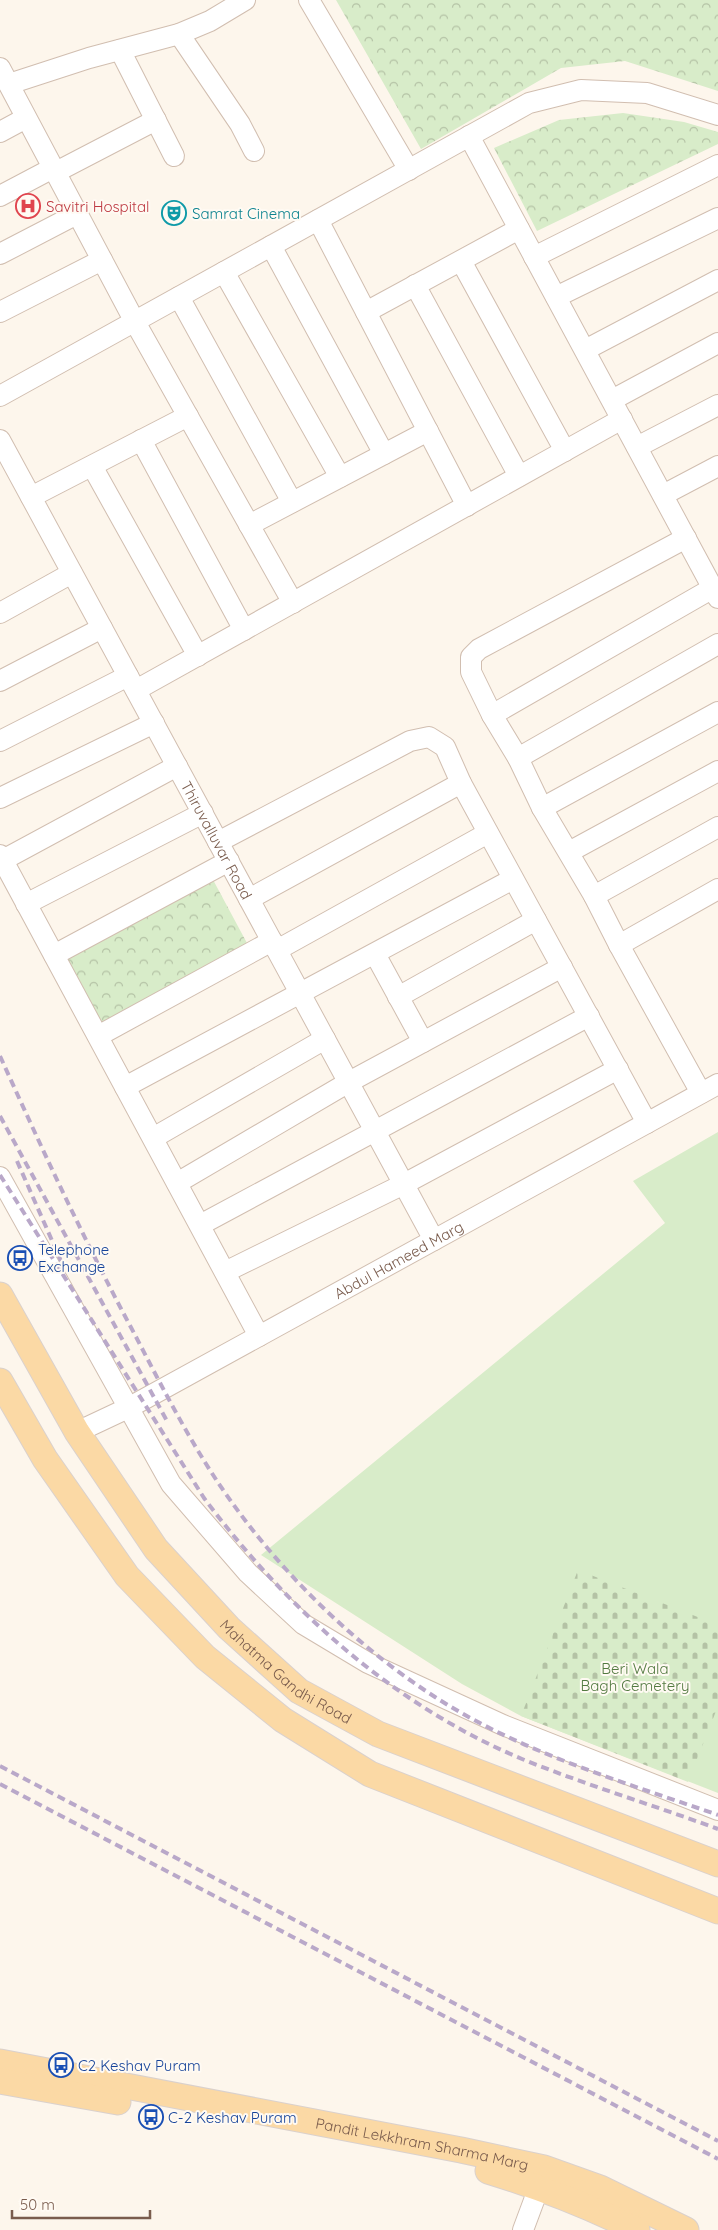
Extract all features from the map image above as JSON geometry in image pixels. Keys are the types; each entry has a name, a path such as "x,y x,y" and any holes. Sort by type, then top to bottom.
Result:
{"main road":[{"name":"Mahatma Gandhi Road","path":"0,1295 77,1432 156,1549 229,1628 299,1691 378,1734 718,1864"},
{"path":"0,1381 45,1459 127,1576 205,1657 283,1720 370,1774 718,1911"},
{"name":"Pandit Lekkhram Sharma Marg","path":"0,2062 64,2083 458,2162 600,2188 686,2230"},
{"name":"Pandit Lekkhram Sharma Marg","path":"0,2081 64,2083"},
{"name":"Pandit Lekkhram Sharma Marg","path":"542,2178 637,2230"}],"street":[{"path":"245,0 210,21 179,34 120,50 4,76 135,322 293,603"},
{"path":"309,0 409,170"},
{"path":"179,34 240,124 254,151"},
{"path":"120,50 174,156"},
{"path":"0,396 529,103 581,90 647,93 718,115"},
{"path":"0,132 26,118"},
{"path":"0,196 156,120"},
{"path":"469,136 686,538 714,583 492,715"},
{"path":"534,257 718,164"},
{"path":"0,254 77,214"},
{"path":"556,297 718,218"},
{"path":"318,220 467,506"},
{"path":"366,312 519,229"},
{"path":"271,246 384,454"},
{"path":"0,312 102,260"},
{"path":"460,260 564,451"},
{"path":"224,272 340,477"},
{"path":"584,350 718,280"},
{"path":"415,285 519,476"},
{"path":"179,297 292,502"},
{"path":"612,400 718,343"},
{"path":"637,447 718,405"},
{"path":"31,498 188,416"},
{"path":"0,741 198,656 622,419"},
{"path":"249,525 428,431"},
{"name":"Thiruvalluvar Road","path":"0,440 434,1240"},
{"path":"141,440 244,630"},
{"path":"92,466 198,656"},
{"path":"663,495 718,466"},
{"path":"686,538 479,649 471,657 471,672 492,715 518,758 542,808 594,896 619,946 710,1088"},
{"path":"0,613 72,573"},
{"path":"0,682 102,628"},
{"path":"518,758 718,644"},
{"path":"542,808 718,712"},
{"path":"0,798 154,724"},
{"path":"218,842 410,741 429,737 445,746 461,784 648,1123"},
{"path":"178,766 1,858 259,1336"},
{"path":"569,852 718,771"},
{"path":"250,899 461,784"},
{"path":"26,904 203,813"},
{"path":"594,896 718,827"},
{"path":"98,1036 488,833"},
{"path":"54,955 228,861"},
{"path":"125,1088 513,879"},
{"path":"619,946 718,889"},
{"path":"398,996 536,920"},
{"path":"376,954 423,1042"},
{"path":"177,1183 349,1082 562,967"},
{"path":"200,1225 589,1016"},
{"path":"153,1138 325,1039"},
{"path":"225,1272 404,1184 618,1069"},
{"name":"Abdul Hameed Marg","path":"77,1432 128,1408 710,1088"},
{"path":"0,1177 171,1484 248,1573 303,1624 368,1663 503,1725 718,1810"},
{"path":"523,2230 542,2178"}],"green space":[{"path":"336,0 718,0 718,91 625,61 561,68 421,149"},
{"path":"623,113 684,122 718,132 718,144 537,231 494,148 559,120"},
{"path":"211,876 248,945 102,1024 65,956"},
{"path":"718,1132 718,1793 521,1716 462,1684 261,1555 665,1223 633,1181"},
{"name":"Beri Wala Bagh Cemetery","path":"578,1570 718,1625 718,1706 688,1782 521,1716"}],"railway":[{"path":"0,1056 81,1230 184,1427 217,1481 239,1512 288,1572 343,1627 373,1652 435,1697 468,1717 537,1750 718,1815"},
{"path":"0,1116 167,1421"},
{"path":"17,1161 61,1261"},
{"path":"0,1175 204,1498 236,1539 307,1615 346,1650 387,1682 430,1711 475,1737 522,1759 718,1829"},
{"path":"0,1766 718,2141"},
{"path":"0,1784 718,2159"}],"place":[{"name":"Savitri Hospital","path":"28,206"},
{"name":"Samrat Cinema","path":"174,213"},
{"name":"Telephone Exchange","path":"20,1258"},
{"name":"C2 Keshav Puram","path":"61,2065"},
{"name":"C-2 Keshav Puram","path":"151,2117"}]}
